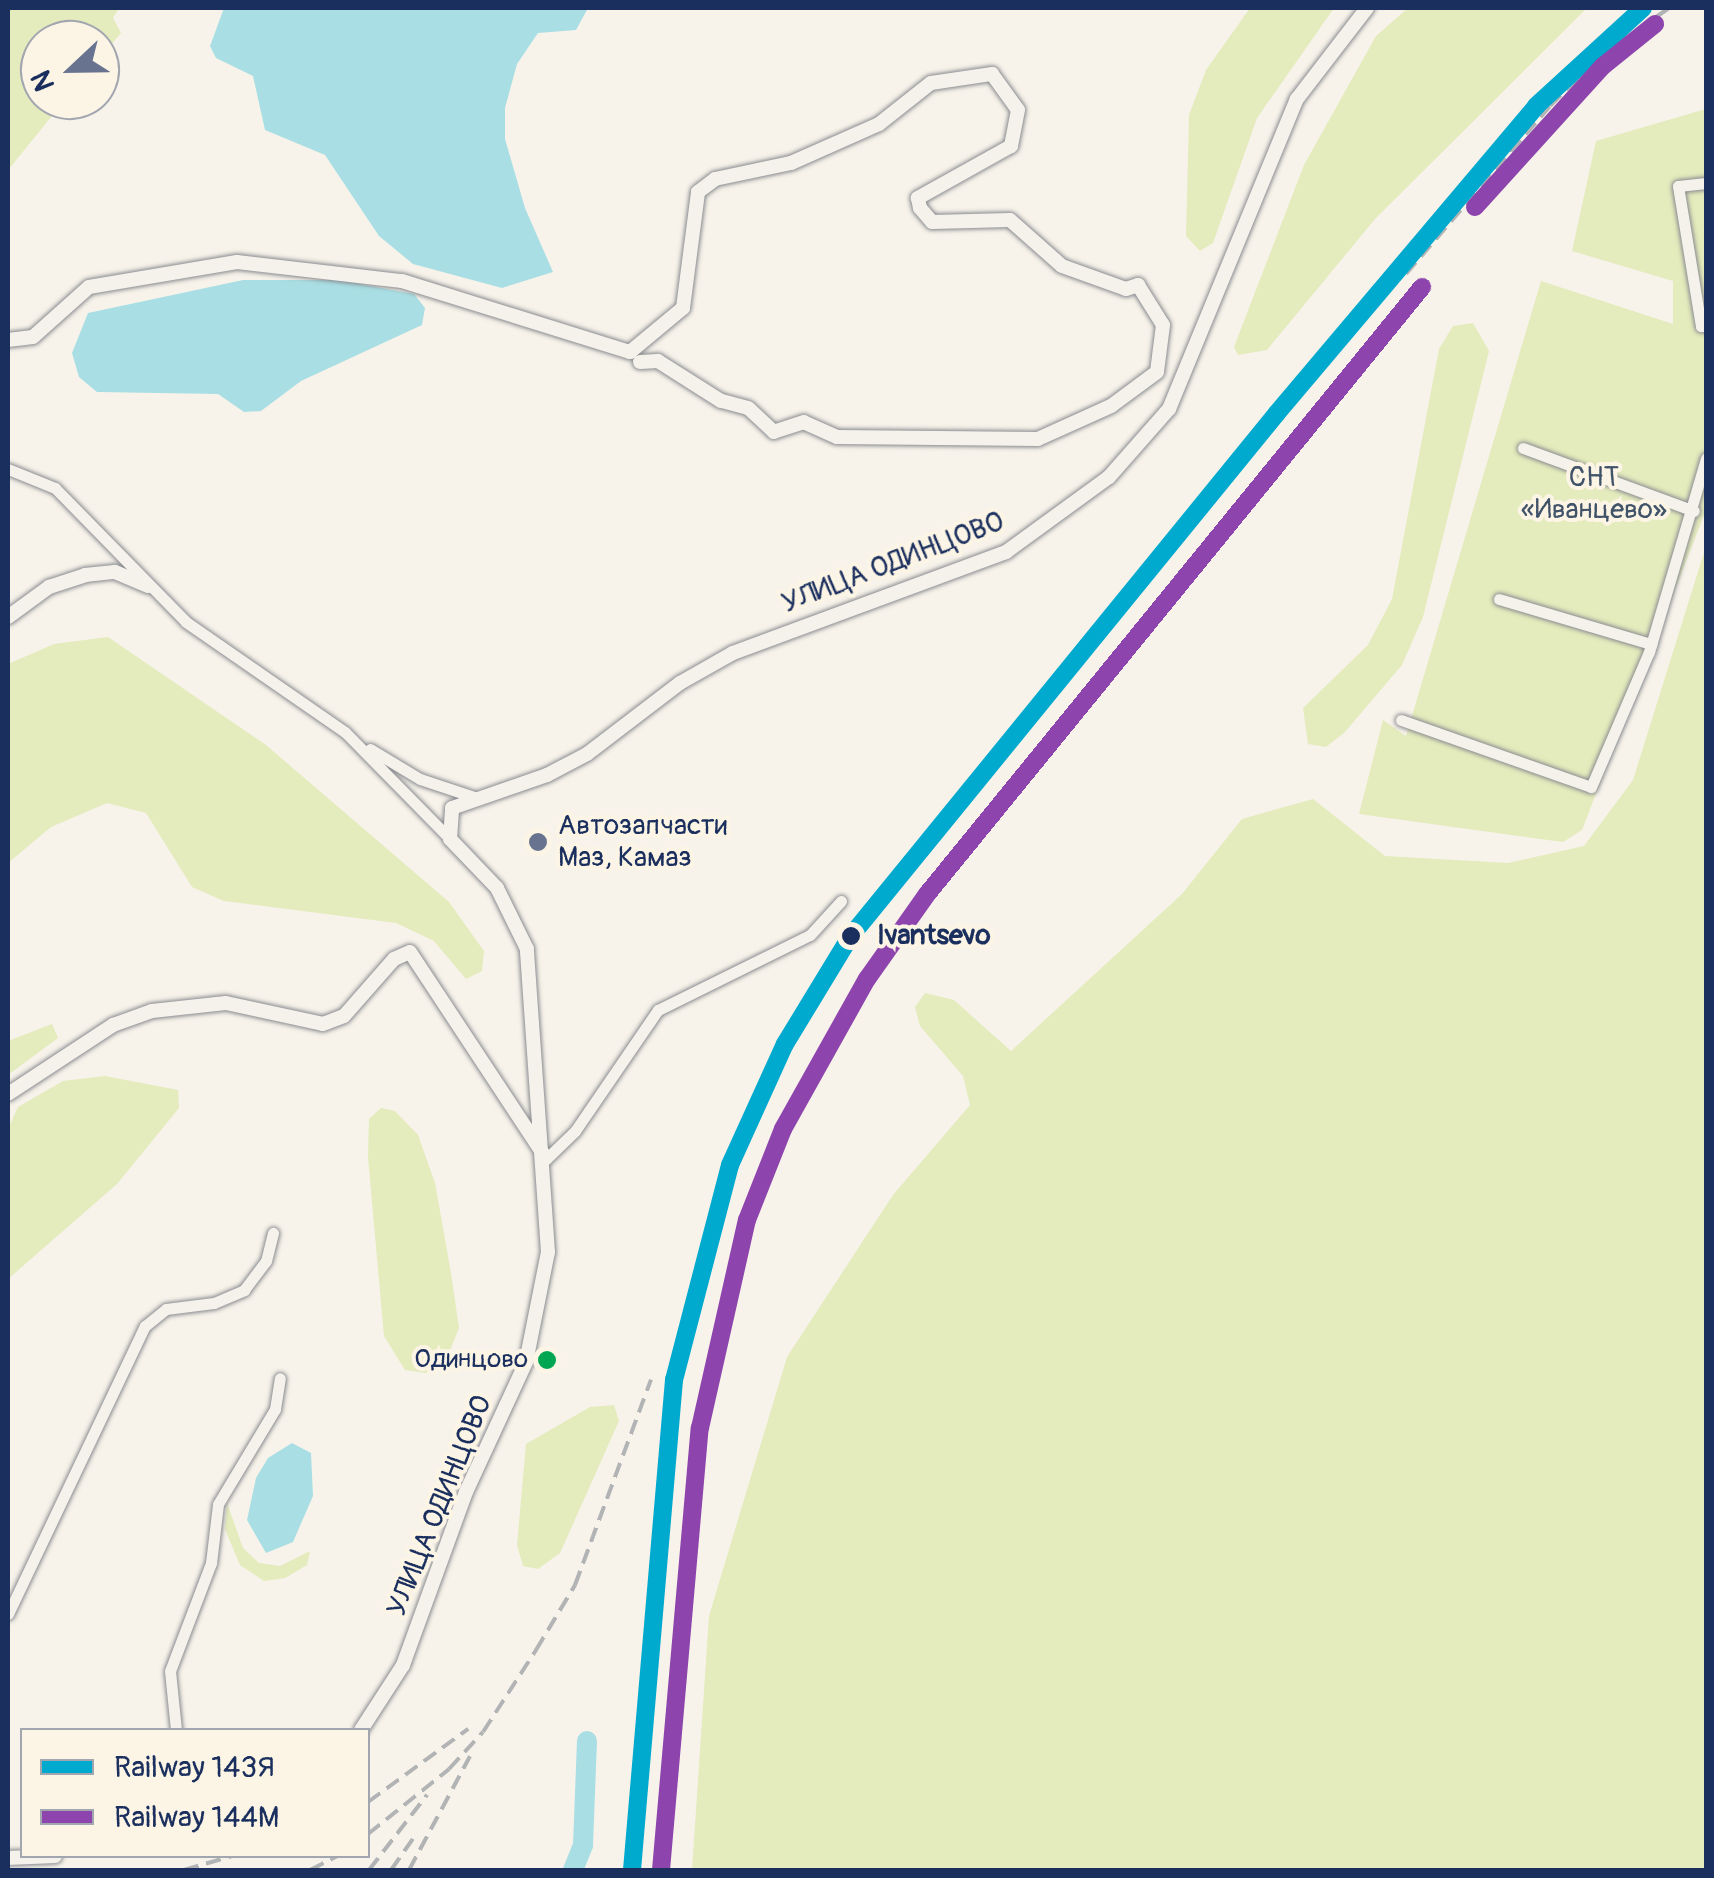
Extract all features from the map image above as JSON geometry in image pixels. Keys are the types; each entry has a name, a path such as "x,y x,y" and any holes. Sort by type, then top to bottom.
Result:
{"street":[{"name":"УЛИЦА ОДИНЦОВО","path":"474,797 547,776 587,754 680,683 733,653 1006,552 1109,477 1169,409 1298,99 1367,8"},
{"path":"8,340 32,337 89,287 238,262 402,281 630,352 683,308 698,192 714,178 791,163 879,124 931,84 992,74 1018,110 1011,146 918,198 920,208 932,222 1010,220 1062,266 1126,290 1138,285 1163,325 1157,372 1111,406 1038,439 837,437 804,422 774,432 748,408 721,401 658,361 640,362"},
{"path":"1706,183 1678,186 1701,326 1706,326"},
{"path":"1523,448 1694,511"},
{"path":"1401,720 1591,786 1651,644 1694,511 1706,458"},
{"name":"УЛИЦА ОДИНЦОВО","path":"8,469 55,488 148,586 233,658 345,732 497,888 526,948 546,1159 548,1252 526,1362 466,1492 403,1665 362,1728"},
{"name":"УЛИЦА ОДИНЦОВО","path":"8,617 49,587 85,574 115,572 148,586"},
{"path":"1499,600 1651,644"},
{"path":"345,732 420,779 474,797"},
{"path":"450,839 452,808 474,797"},
{"path":"8,1094 113,1025 152,1011 226,1003 323,1024 344,1016 394,959 410,952 546,1159 575,1131 658,1010 810,935 840,901"},
{"path":"8,1614 11,1597 146,1326 166,1309 214,1303 244,1290 266,1260 273,1234"},
{"path":"176,1728 170,1670 211,1563 218,1504 275,1408 280,1378"}],"green space":[{"path":"8,8 119,8 114,20 20,20 20,120 49,120 8,170"},
{"path":"1250,8 1334,8 1257,118 1213,243 1200,251 1186,236 1189,115 1206,70"},
{"path":"1408,8 1587,8 1375,219 1267,350 1238,355 1234,347 1304,165 1376,36"},
{"name":"СНТ «Иванцево»","path":"1706,109 1706,510 1582,830 1563,842 1359,814 1383,720 1406,736 1541,281 1673,324 1673,281 1572,251 1596,141"},
{"path":"1473,323 1489,351 1423,617 1402,665 1345,732 1326,747 1308,744 1303,708 1368,645 1392,599 1439,349 1453,326"},
{"path":"1706,546 1706,1870 692,1870 709,1616 787,1357 893,1195 970,1105 963,1076 920,1026 915,1007 925,993 954,1000 1011,1051 1182,894 1242,819 1313,799 1385,856 1508,863 1584,846 1633,780"},
{"path":"108,637 266,745 449,902 484,951 482,971 466,979 434,941 396,923 224,901 192,887 146,813 107,803 51,827 8,863 8,664 54,644"},
{"path":"52,1024 58,1038 8,1075 8,1041"},
{"path":"105,1076 178,1090 179,1108 117,1184 8,1279 8,1129 18,1107 63,1081"},
{"path":"381,1108 395,1111 418,1135 435,1183 451,1273 459,1328 446,1360 426,1373 405,1370 384,1336 368,1157 369,1119"},
{"path":"614,1405 619,1421 560,1553 538,1569 523,1566 517,1545 526,1444 590,1407"},
{"path":"227,1503 243,1548 259,1563 280,1566 310,1551 307,1565 285,1578 264,1581 240,1565 225,1529"}],"water":[{"path":"224,8 588,8 576,30 538,33 517,64 505,108 505,139 525,208 553,272 502,288 413,264 379,236 325,155 265,130 253,76 216,58 210,46"},
{"path":"243,280 339,280 414,294 425,308 422,325 301,381 261,411 244,412 218,394 97,392 79,377 72,353 88,313"},
{"path":"292,1443 311,1453 313,1496 293,1542 266,1553 247,1520 256,1478 268,1458"}],"waterway":[{"path":"573,1870 583,1845 587,1741"}],"railway":[{"path":"1406,274 1550,106 1599,57 1669,8"},
{"path":"370,1832 449,1769 483,1732 536,1650 575,1585 651,1380"},
{"path":"370,1801 468,1729"},
{"path":"409,1870 470,1756"},
{"path":"369,1870 427,1795"},
{"path":"391,1870 413,1838"},
{"path":"184,1870 225,1858"},
{"path":"310,1870 334,1858"}],"rail line":[{"name":"143Я","path":"632,1870 674,1380 730,1165 785,1044 850,937 1277,413 1536,106 1643,8"},
{"name":"144М","path":"1475,207 1603,66 1655,24"},
{"name":"144М","path":"661,1870 700,1428 747,1220 783,1129 867,979 928,893 1422,287"}],"place":[{"name":"Автозапчасти Маз, Камаз","path":"538,842"},
{"name":"Ivantsevo","path":"851,936"},
{"name":"Одинцово","path":"547,1360"}]}
